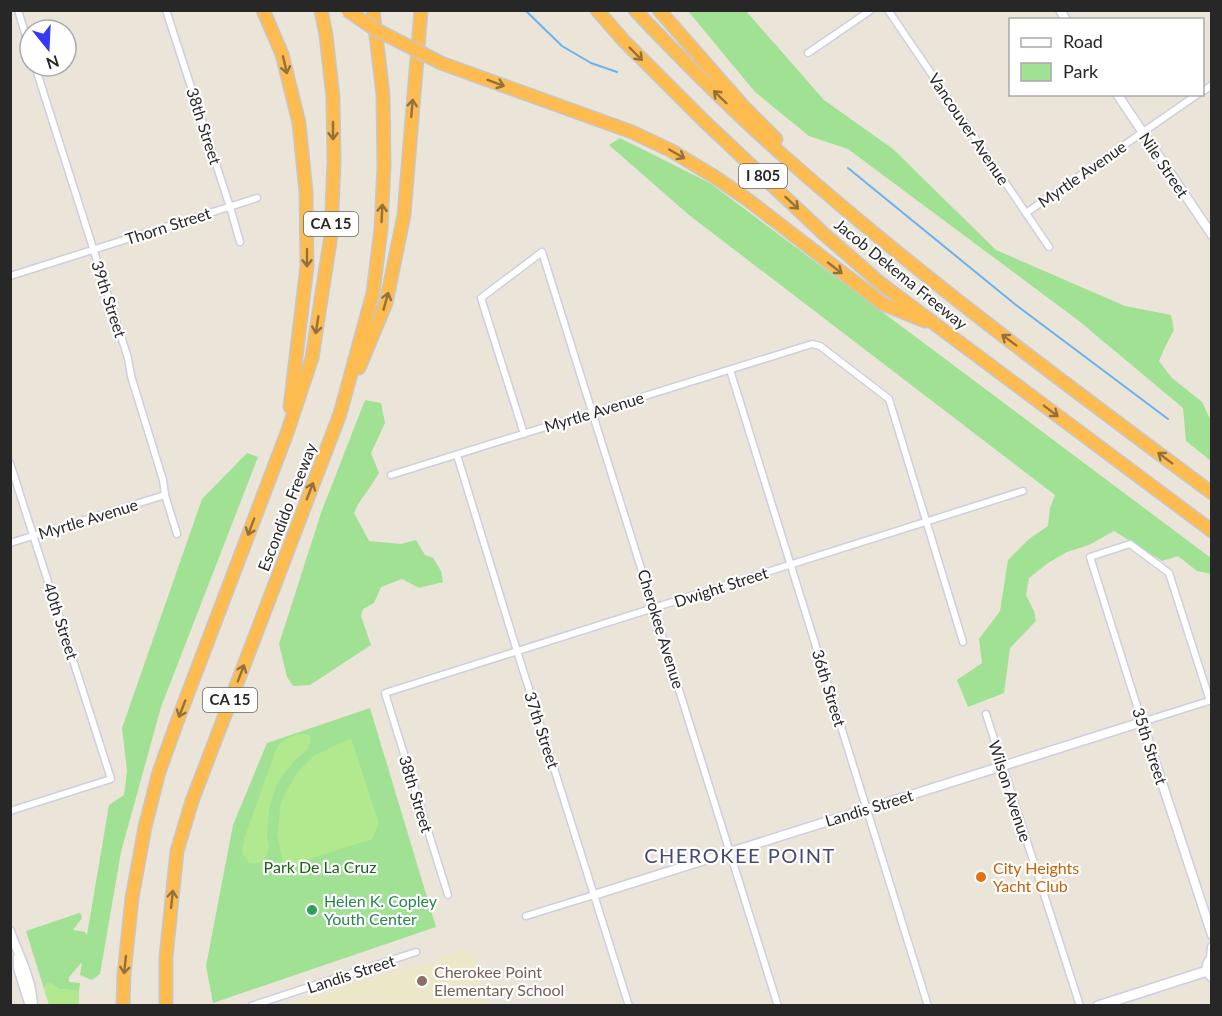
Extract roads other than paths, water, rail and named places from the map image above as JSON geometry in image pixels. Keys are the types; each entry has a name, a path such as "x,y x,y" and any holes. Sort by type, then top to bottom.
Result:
{"highway":[{"path":"263,10 282,54 299,123 306,192 307,266 287,433"},
{"name":"Escondido Freeway","path":"123,1005 132,898 145,827 159,772 287,433 312,358 331,235 334,161 333,98 321,10"},
{"path":"347,10 373,28 441,63 632,132 670,150 748,200 883,304 940,328"},
{"name":"Escondido Freeway","path":"166,1005 166,957 177,851 192,801 340,414 373,293 381,229 384,165 383,95 373,10"},
{"path":"340,414 389,292 404,215 421,10"},
{"name":"Jacob Dekema Freeway","path":"597,10 624,41 703,120 824,234 880,283 1212,531"},
{"name":"Jacob Dekema Freeway","path":"635,10 733,109 841,206 980,318 1212,492"},
{"path":"659,10 743,106 841,206"}],"main road":[{"path":"1098,1005 1209,974 1207,964 1211,958"}],"street":[{"name":"38th Street","path":"166,10 240,243"},
{"path":"808,53 871,10"},
{"name":"Vancouver Avenue","path":"888,10 1050,247"},
{"name":"39th Street","path":"39,78 128,358 131,376 177,534"},
{"name":"Nile Street","path":"1118,96 1212,235"},
{"name":"Myrtle Avenue","path":"1026,213 1195,96"},
{"name":"Thorn Street","path":"10,276 257,198"},
{"name":"Cherokee Avenue","path":"524,434 482,298 542,252 778,1005"},
{"name":"Myrtle Avenue","path":"392,475 812,344 820,345 889,399 926,522"},
{"name":"36th Street","path":"729,370 928,1005"},
{"name":"37th Street","path":"457,455 629,1005"},
{"name":"40th Street","path":"10,463 111,779 10,811"},
{"name":"Dwight Street","path":"384,693 1023,491"},
{"name":"Myrtle Avenue","path":"10,543 165,495"},
{"path":"926,522 963,642"},
{"name":"35th Street","path":"1211,701 1169,573 1130,544 1090,557 1212,935"},
{"name":"38th Street","path":"384,693 448,895"},
{"name":"Landis Street","path":"526,916 1211,701"},
{"name":"Wilson Avenue","path":"986,714 1080,1005"},
{"path":"10,931 17,951 18,968 31,1005"},
{"path":"1211,958 1212,947"},
{"name":"Landis Street","path":"251,1005 416,952"}],"waterway":[{"path":"525,10 562,46 591,63 617,72"},
{"path":"848,168 1016,305 1168,419"}],"place":[{"name":"City Heights Yacht Club","path":"981,877"},
{"name":"Helen K. Copley Youth Center","path":"312,910"},
{"name":"Cherokee Point Elementary School","path":"422,981"}],"district":[{"name":"CHEROKEE POINT","path":"740,856"}],"park label":[{"name":"Park De La Cruz","path":"320,867"}]}
